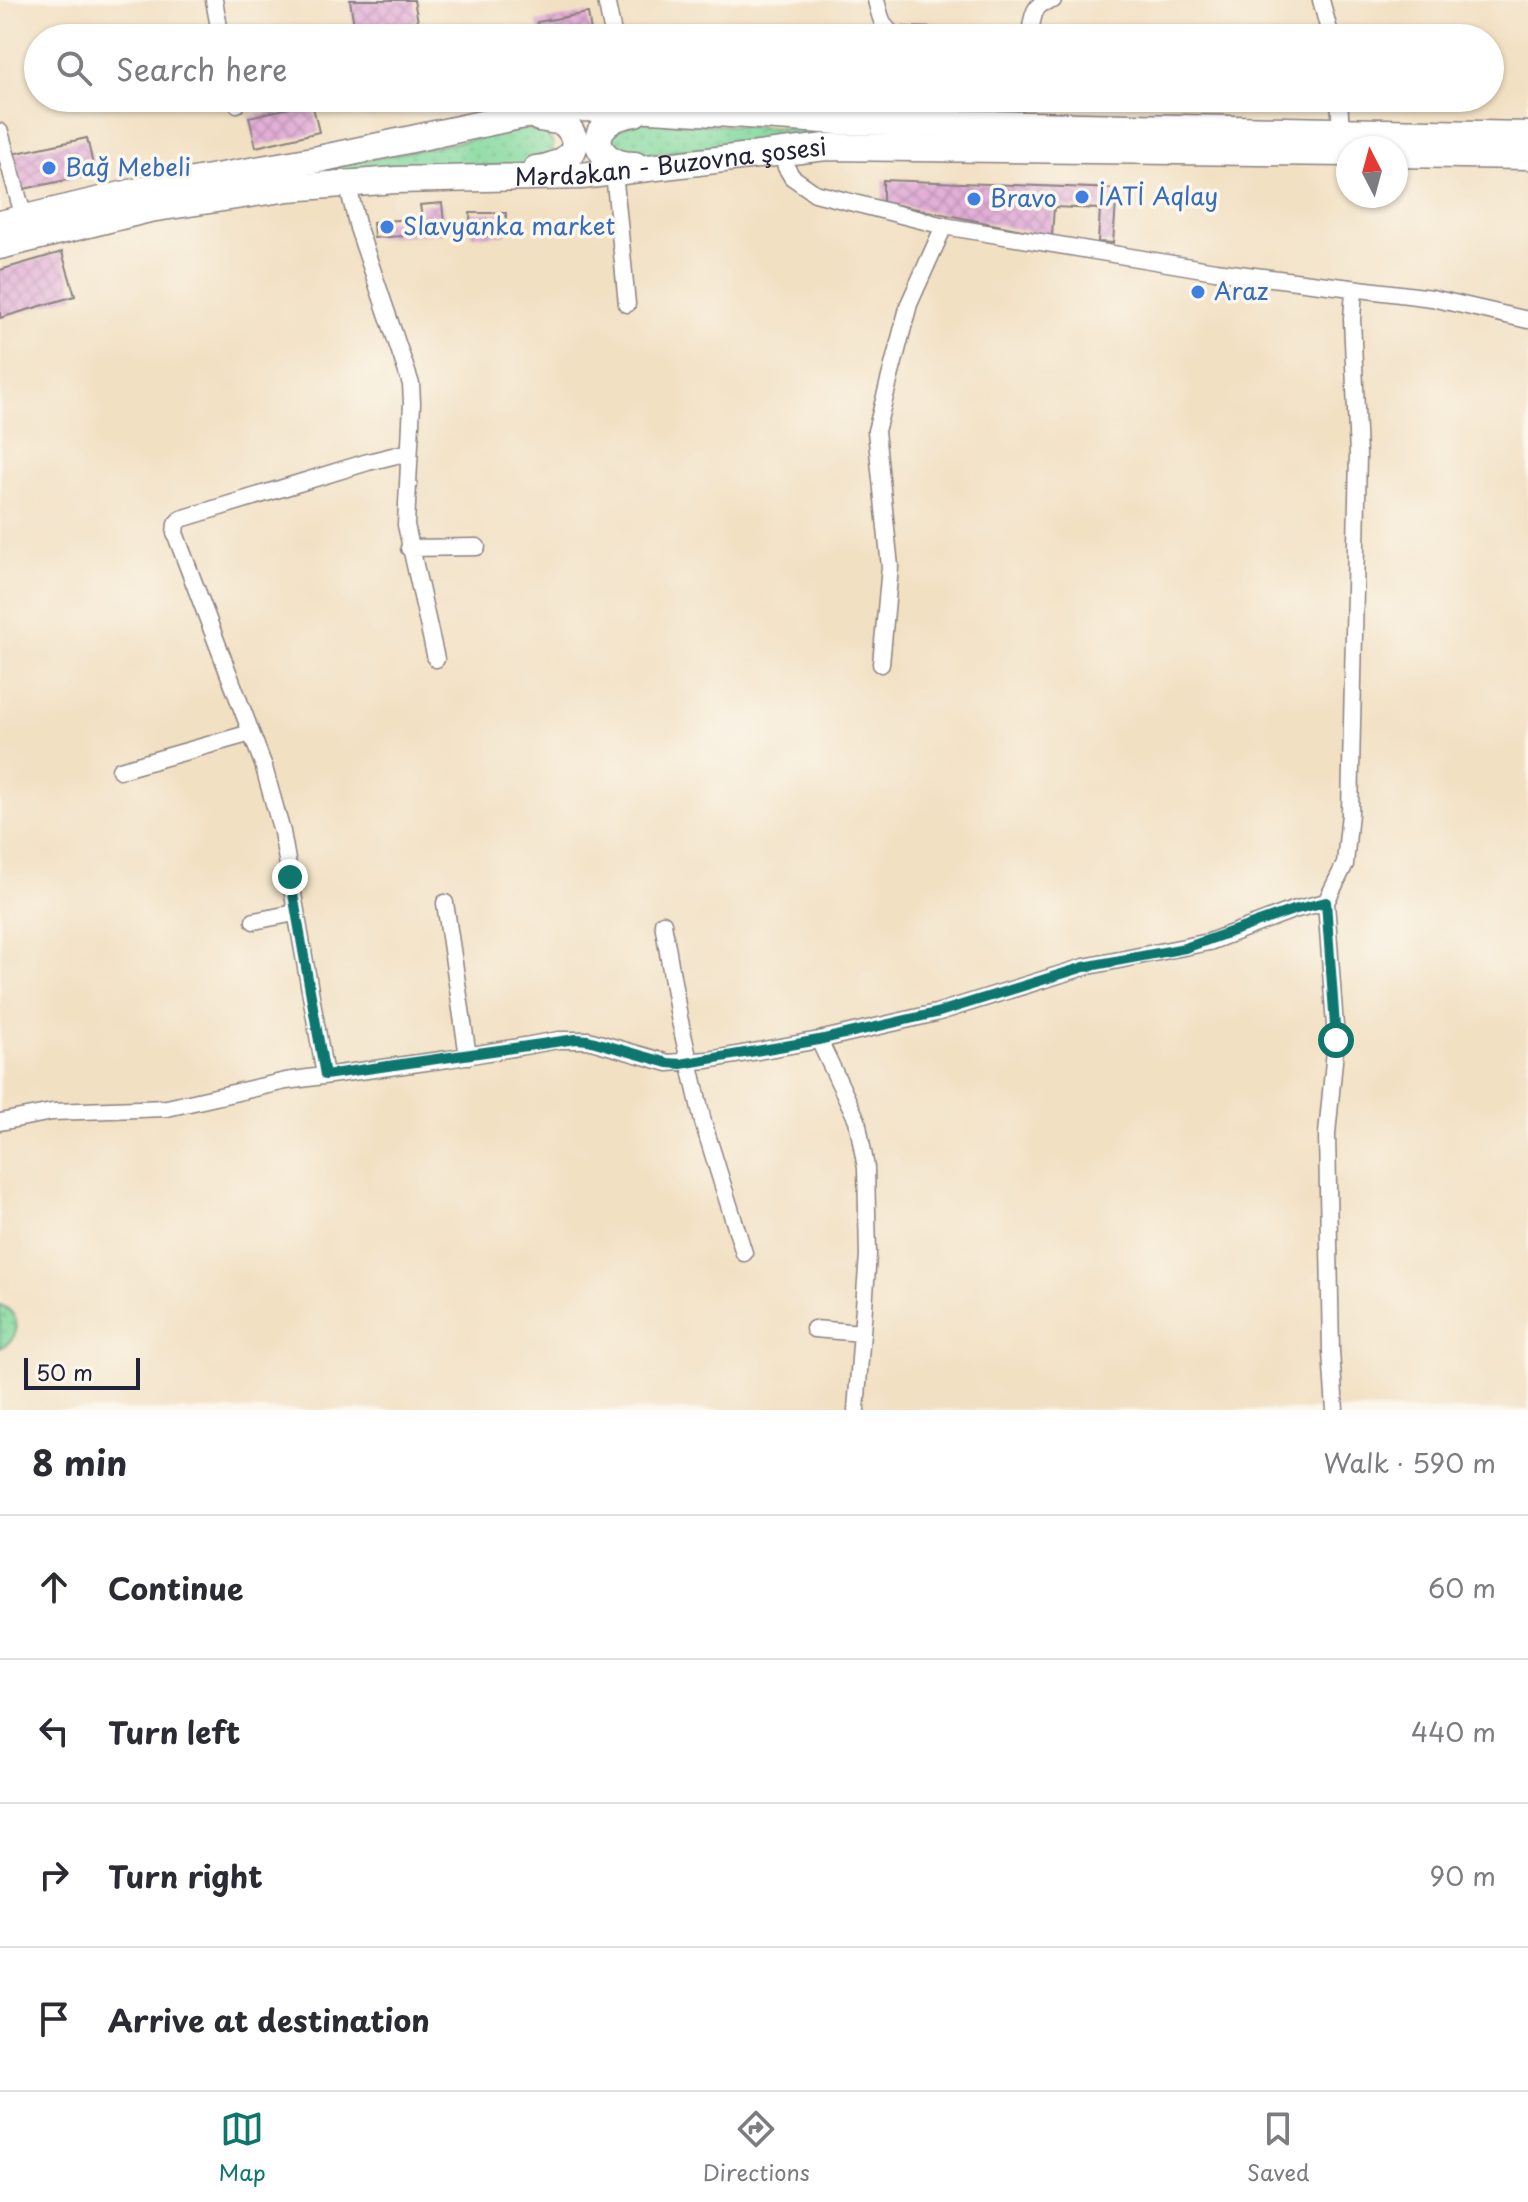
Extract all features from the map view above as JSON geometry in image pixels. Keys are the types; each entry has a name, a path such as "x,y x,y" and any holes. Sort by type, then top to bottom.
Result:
{"main road":[{"path":"12,221 136,191 319,159 519,116 562,112"},
{"path":"612,112 600,132 602,151 607,158 625,165 665,166"},
{"name":"Mərdəkan - Buzovna şosesi","path":"702,112 1336,143"},
{"path":"489,176 561,164 573,150 572,134 563,122 519,116"},
{"name":"Mərdəkan - Buzovna şosesi","path":"1408,140 1528,135"},
{"name":"Mərdəkan - Buzovna şosesi","path":"0,246 150,209 347,182 489,176 551,178 782,151 862,146 1336,143"},
{"path":"1408,154 1528,156"}],"street":[{"path":"214,0 218,24"},
{"path":"606,0 611,24"},
{"path":"876,0 883,24"},
{"path":"1032,24 1038,4 1053,0"},
{"path":"1321,0 1327,24"},
{"path":"1341,112 1343,136"},
{"path":"0,132 12,221"},
{"path":"782,151 792,177 815,193 944,226 1107,254 1354,290 1432,298 1528,320"},
{"path":"614,172 627,304"},
{"path":"347,182 358,228 411,384 405,503 409,548 436,659"},
{"path":"881,664 890,567 876,431 909,304 944,226"},
{"path":"1335,1410 1327,1157 1336,1040 1326,902 1345,864 1350,813 1358,455 1352,343 1354,290"},
{"path":"325,1075 282,832 263,764 176,541 176,524 181,519 409,452"},
{"path":"409,548 477,547"},
{"path":"120,770 251,733"},
{"path":"0,1122 52,1112 167,1108 325,1075 576,1039 668,1063 689,1063 819,1040 936,1013 1084,967 1197,945 1293,910 1326,902"},
{"path":"445,903 468,1056"},
{"path":"254,921 295,913"},
{"path":"663,923 689,1063 712,1156 744,1253"},
{"path":"819,1040 857,1120 863,1145 868,1255 856,1410"},
{"path":"814,1329 862,1333"}],"green space":[{"path":"639,121 842,131 842,135 636,155 612,151 609,133"},
{"path":"529,128 547,135 553,145 550,155 544,160 530,164 307,176 304,172"},
{"path":"0,1305 13,1314 16,1326 12,1339 0,1348"}],"building":[{"path":"350,0 414,0 418,24 354,24"},
{"path":"588,13 590,24 537,24"},
{"path":"272,112 314,112 319,132 256,147 249,117"},
{"path":"87,138 95,174 19,190 12,154"},
{"path":"883,180 1117,189 1113,243 1098,242 1100,209 1054,207 1052,236 883,202"},
{"path":"442,203 445,233 374,238 373,222 422,218 420,205"},
{"path":"470,213 506,213 506,235 471,236"},
{"path":"62,252 75,296 0,318 0,270"}],"place":[{"name":"Bağ Mebeli","path":"49,168"},
{"name":"İATİ Aqlay","path":"1082,197"},
{"name":"Bravo","path":"974,199"},
{"name":"Slavyanka market","path":"387,227"},
{"name":"Araz","path":"1198,292"}],"route":[{"path":"290,877 325,1075 576,1039 668,1063 708,1060 819,1040 936,1013 1084,967 1209,942 1293,910 1326,902 1336,1040"}]}
